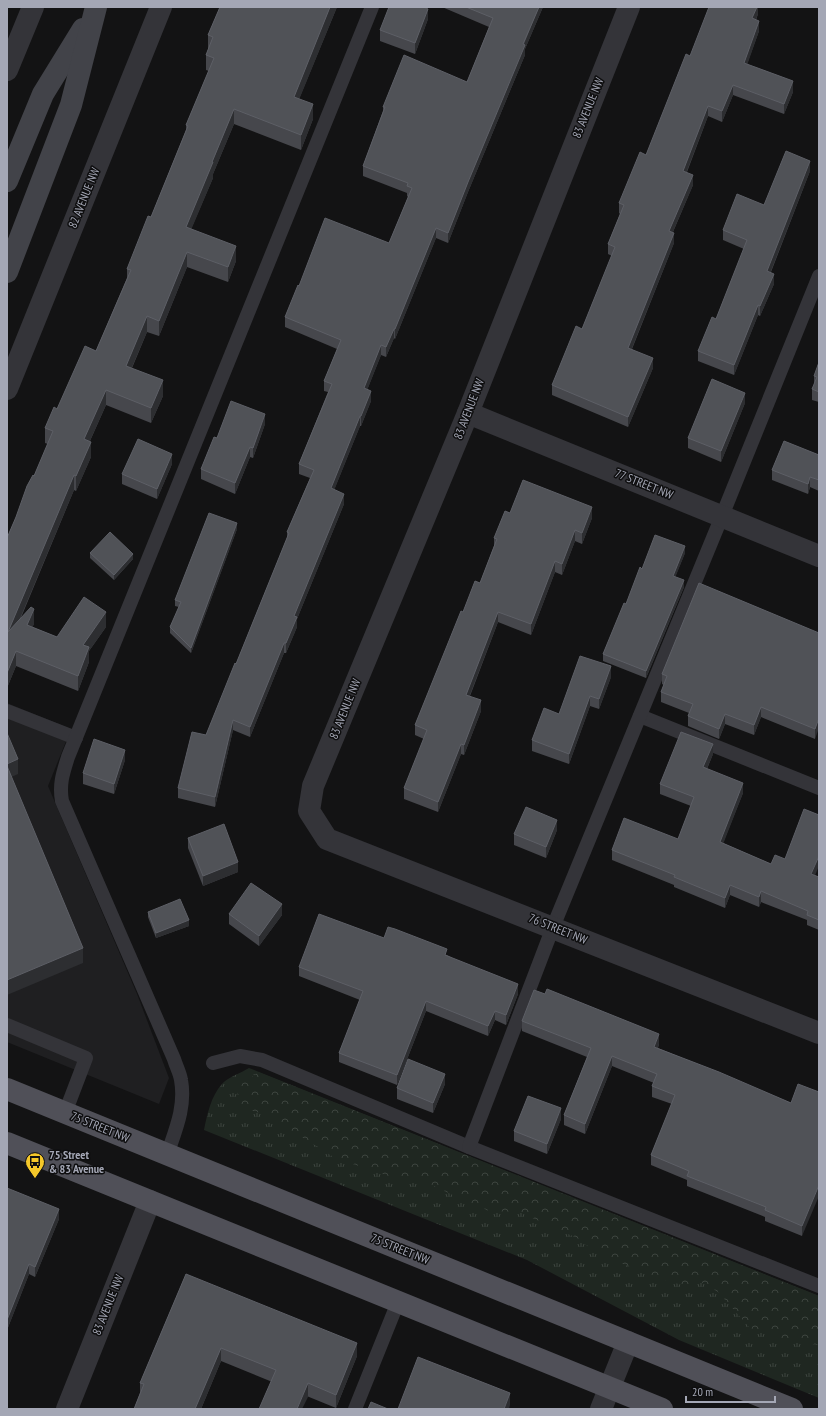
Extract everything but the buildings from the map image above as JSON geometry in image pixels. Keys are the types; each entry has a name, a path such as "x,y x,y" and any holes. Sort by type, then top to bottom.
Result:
{"main road":[{"path":"7,181 43,94 89,9"},
{"path":"7,272 71,105 89,9"},
{"name":"75 STREET NW","path":"7,1089 792,1409"},
{"path":"7,1143 662,1409"}],"street":[{"path":"7,70 33,7"},
{"name":"82 AVENUE NW","path":"7,389 161,7"},
{"name":"83 AVENUE NW","path":"309,811 313,786 468,413 629,7"},
{"name":"77 STREET NW","path":"468,413 819,556"},
{"name":"76 STREET NW","path":"309,811 327,839 819,1033"},
{"name":"83 AVENUE NW","path":"67,1409 150,1201"},
{"path":"601,1409 628,1342"}],"lane":[{"path":"167,1155 181,1116 181,1080 174,1059 62,801 60,790 62,779 76,738 372,7"},
{"path":"469,1147 553,927 819,276"},
{"path":"7,711 76,738"},
{"path":"640,716 819,788"},
{"path":"7,1025 86,1058 65,1113"},
{"path":"213,1063 240,1056 262,1060 469,1147 819,1286"},
{"path":"355,1409 398,1302"}],"shaded area":[{"path":"7,703 71,729 48,786 137,994 169,1078 159,1104 7,1042"}],"green space":[{"path":"249,1068 819,1296 819,1398 679,1340 527,1260 204,1130 210,1106 218,1089 228,1079"},
{"path":"258,1072 819,1296 819,1345 789,1341 750,1328 718,1292 699,1281 689,1287 651,1276 597,1253 577,1238 519,1212 489,1211 418,1178 400,1180 335,1158 267,1115 236,1106 239,1084"}],"place":[{"name":"75 Street & 83 Avenue","path":"35,1179"}]}
